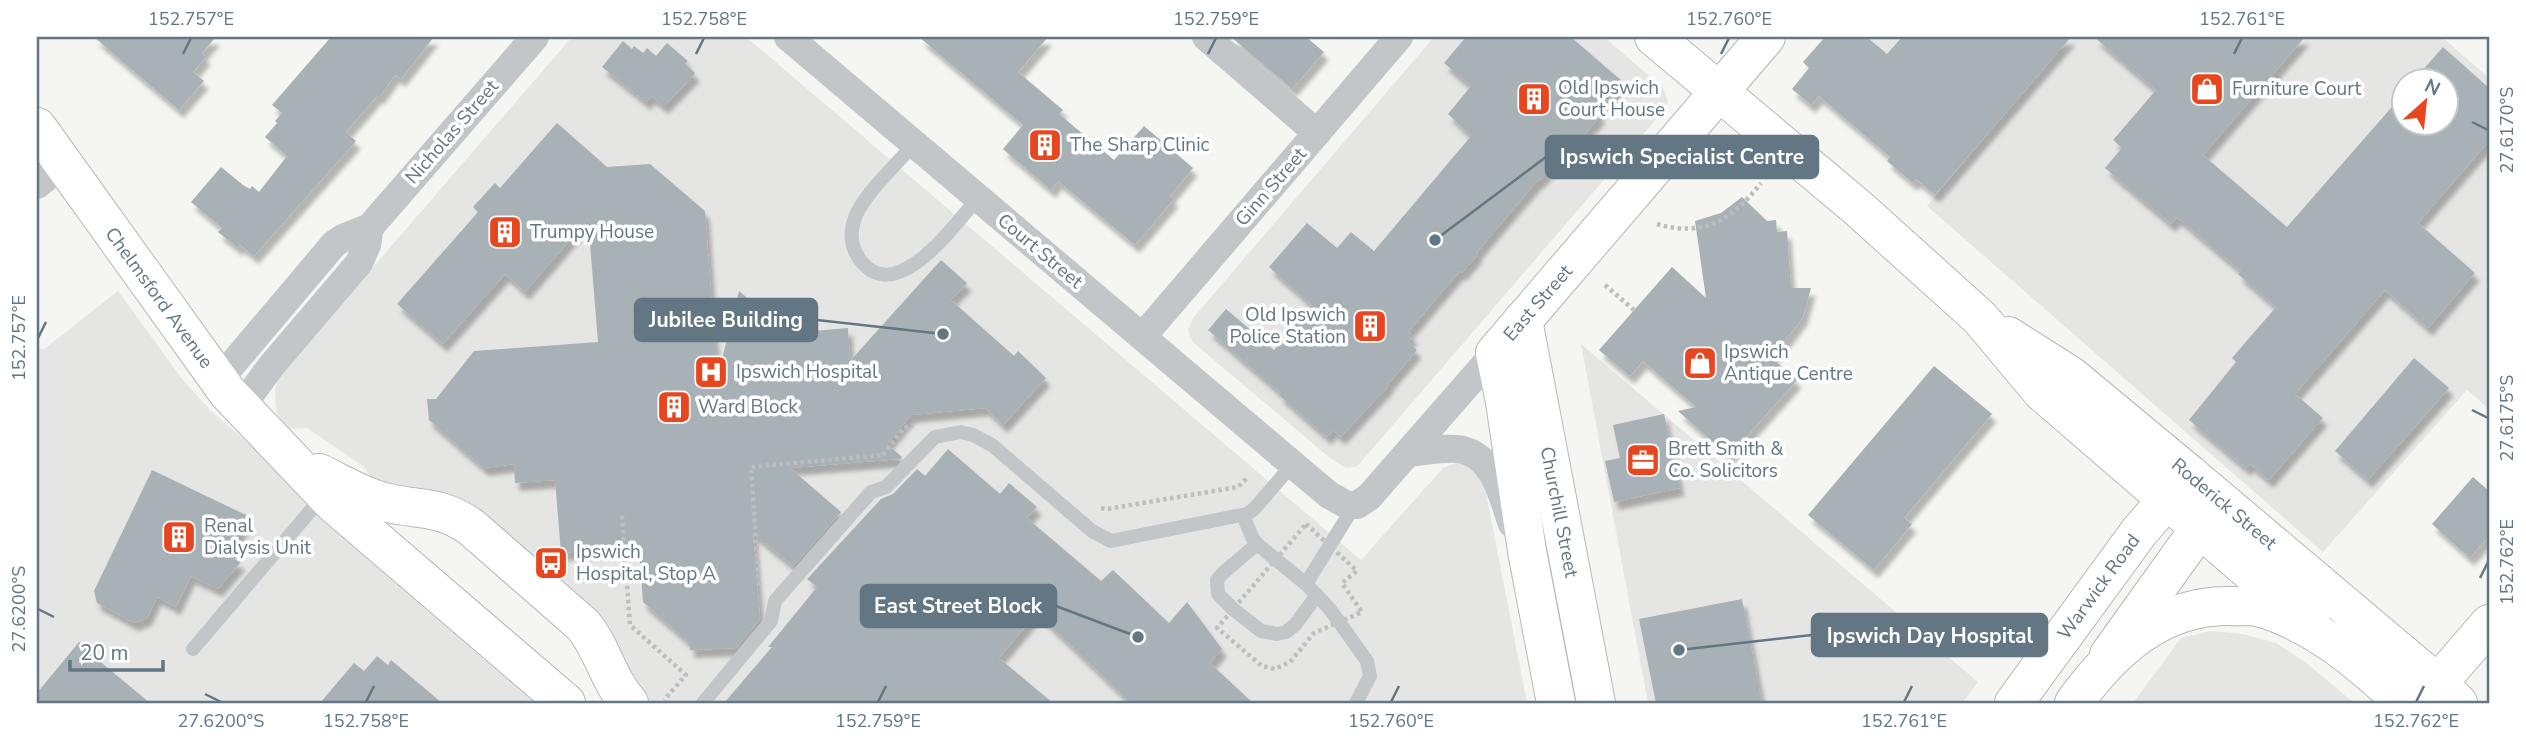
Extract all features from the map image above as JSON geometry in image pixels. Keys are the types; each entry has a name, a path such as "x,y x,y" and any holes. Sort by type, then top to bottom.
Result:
{"street":[{"name":"Nicholas Street","path":"229,394 272,365 359,263 367,245 370,227 535,37"},
{"name":"Court Street","path":"788,37 1293,464"},
{"path":"1206,37 1317,133"},
{"name":"Ginn Street","path":"1143,336 1399,37"},
{"name":"Roderick Street","path":"1654,37 1858,208 1980,318 2042,392 2178,487 2439,697"},
{"name":"East Street","path":"1354,506 1368,497 1408,453 1766,37"},
{"name":"Chelmsford Avenue","path":"37,127 50,174 229,394 325,494 568,703"},
{"name":"Churchill Street","path":"1523,320 1596,703"},
{"name":"Churchill Street","path":"1495,353 1527,551 1556,703"},
{"path":"1408,453 1461,449 1477,457 1492,471 1514,530 1527,551"},
{"name":"Chelmsford Avenue","path":"293,459 381,501 424,507 449,514 471,527 577,620 596,642 608,673 629,703"},
{"path":"1293,464 1334,499 1354,506"},
{"name":"Warwick Road","path":"2014,703 2139,532 2178,487"},
{"path":"430,587 420,560 416,538 421,527 427,522 449,514"},
{"path":"2074,703 2209,514"},
{"name":"Roderick Street","path":"2209,514 2335,645 2405,703"},
{"path":"2096,673 2126,645 2156,624 2179,614 2210,606 2257,607 2292,620 2335,645"},
{"path":"2439,697 2489,624"},
{"path":"568,703 580,698 590,687 597,673 599,650"}],"lane":[{"path":"914,144 868,196 857,214 851,234 852,246 863,265 884,274 894,274 911,267 928,254 977,199"},
{"path":"703,703 771,621 775,601 871,492 887,486 935,438 961,432 992,445 1081,523 1111,541 1244,515 1254,509 1293,464"},
{"path":"193,649 325,494"},
{"path":"1306,584 1354,506"},
{"path":"1244,515 1257,544 1317,595 1367,661 1370,676 1356,703"},
{"path":"1257,544 1220,575 1217,586 1223,600 1257,629 1274,635 1291,629 1317,595"}],"path":[{"path":"1657,224 1688,229 1724,220 1749,199 1761,183"},
{"path":"1724,220 1727,226"},
{"path":"1605,285 1634,310"},
{"path":"759,595 751,467 883,455"},
{"path":"622,516 630,625 686,675 661,703"}],"shaded area":[{"name":"Ipswich Hospital","path":"572,37 746,37 1361,560 1443,468 1456,463 1467,465 1476,472 1486,493 1527,703 643,703 609,645 377,486 363,466 313,432 307,428 290,429 285,426 277,414 275,399 276,384 284,370"},
{"path":"1434,37 1604,37 1663,88 1668,101 1664,110 1361,462 1355,467 1346,468 1330,458 1194,343 1188,329 1194,317"},
{"path":"1867,37 2442,37 2489,78 2489,409 2467,390 2323,552 1927,206 1985,137"},
{"path":"118,291 182,379 212,412 550,703 37,703 37,349 44,349"},
{"path":"1581,344 1978,682 1962,703 1648,703"},
{"path":"2211,631 2243,634 2276,643 2304,661 2354,703 2133,703 2181,638"}],"building":[{"path":"94,37 216,37 202,53 206,57 193,72 204,81 179,110"},
{"path":"331,37 434,37 401,79 395,75 380,96 377,96 346,132 356,141 254,256 240,245 238,248 218,232 222,228 191,202 221,167 243,185 250,189 252,186 259,192 287,156 265,137 282,113 272,105"},
{"path":"919,37 1048,37 1018,72 1063,110 1059,114 1114,160 1144,126 1193,168 1170,196 1174,199 1135,245 1058,181 1051,190 1003,149 1023,125"},
{"path":"1231,37 1306,37 1324,52 1292,89"},
{"path":"1466,37 1571,37 1623,82 1597,112 1601,115 1569,153 1566,150 1538,180 1462,273 1460,271 1408,332 1413,336 1408,342 1417,350 1389,385 1341,437 1333,430 1327,437 1208,330 1226,309 1274,350 1312,305 1269,267 1307,223 1337,248 1351,232 1374,251 1471,136 1448,114 1471,86 1444,63"},
{"path":"1825,37 1867,37 1887,54 1902,37 2071,37 1935,195 1916,179 1913,183 1887,161 1890,157 1819,96 1811,105 1792,89 1809,68 1803,62"},
{"path":"2094,37 2305,37 2203,155 2287,227 2390,109 2390,136 2460,136 2460,66 2426,66 2443,47 2489,88 2489,141 2418,223 2475,273 2428,328 2385,290 2295,394 2323,418 2269,480 2250,464 2246,468 2189,420 2236,362 2232,358 2276,307 2238,274 2241,271 2177,217 2171,224 2105,168 2122,148 2113,140 2156,90"},
{"path":"623,41 632,49 634,46 643,53 647,48 656,56 667,43 688,61 685,64 695,73 664,106 651,96 646,102 602,67"},
{"name":"Ward Block","path":"557,123 607,167 650,164 705,211 717,379 739,291 789,333 848,328 850,361 941,260 967,283 951,300 1014,356 1018,351 1046,378 1003,425 985,408 911,415 887,444 902,457 900,459 790,468 841,512 793,566 753,533 760,619 736,648 690,650 690,643 643,602 639,546 561,553 555,480 515,483 514,464 484,468 429,420 427,399 436,399 474,351 598,342 588,219 525,292 505,274 443,344 397,304 478,212 473,207 495,183 500,188"},
{"path":"1742,197 1767,221 1776,220 1777,232 1787,231 1791,288 1811,288 1803,317 1772,358 1797,380 1729,456 1678,411 1696,407 1643,361 1630,376 1599,350 1672,267 1706,298 1695,221 1721,213"},
{"path":"2414,358 2449,388 2368,480 2335,451"},
{"path":"1934,366 1992,414 1904,518 1912,524 1874,570 1808,515"},
{"name":"Brett Smith & Co. Solicitors","path":"1664,414 1680,488 1614,502 1605,461 1620,458 1613,425"},
{"path":"948,449 1000,494 1009,483 1037,507 1027,518 1101,581 1113,570 1169,623 1187,602 1222,649 1210,663 1253,703 1131,703 1037,613 999,658 1053,703 724,703 772,647 768,647 817,587 807,579 881,499 893,494 917,469 925,476"},
{"name":"Renal Dialysis Unit","path":"152,470 248,516 229,557 241,562 218,589 191,576 176,607 157,597 147,618 134,623 97,603 94,591"},
{"path":"2473,477 2489,491 2489,536 2470,558 2432,524"},
{"path":"1742,599 1762,703 1656,703 1639,619"},
{"path":"79,642 150,703 37,703 37,693"},
{"path":"377,656 388,665 391,660 442,703 320,703 354,663 364,671"}],"place":[{"name":"Furniture Court","path":"2207,89"},
{"name":"Old Ipswich Court House","path":"1534,99"},
{"name":"The Sharp Clinic","path":"1045,145"},
{"name":"Trumpy House","path":"505,232"},
{"name":"Ipswich Specialist Centre","path":"1435,240"},
{"name":"Old Ipswich Police Station","path":"1370,326"},
{"name":"Jubilee Building","path":"943,334"},
{"name":"Ipswich Antique Centre","path":"1700,363"},
{"name":"Ipswich Hospital","path":"711,372"},
{"name":"Ward Block","path":"674,407"},
{"name":"Brett Smith & Co. Solicitors","path":"1643,460"},
{"name":"Renal Dialysis Unit","path":"179,537"},
{"name":"Ipswich Hospital, Stop A","path":"551,563"},
{"name":"East Street Block","path":"1138,637"},
{"name":"Ipswich Day Hospital","path":"1679,650"}]}
